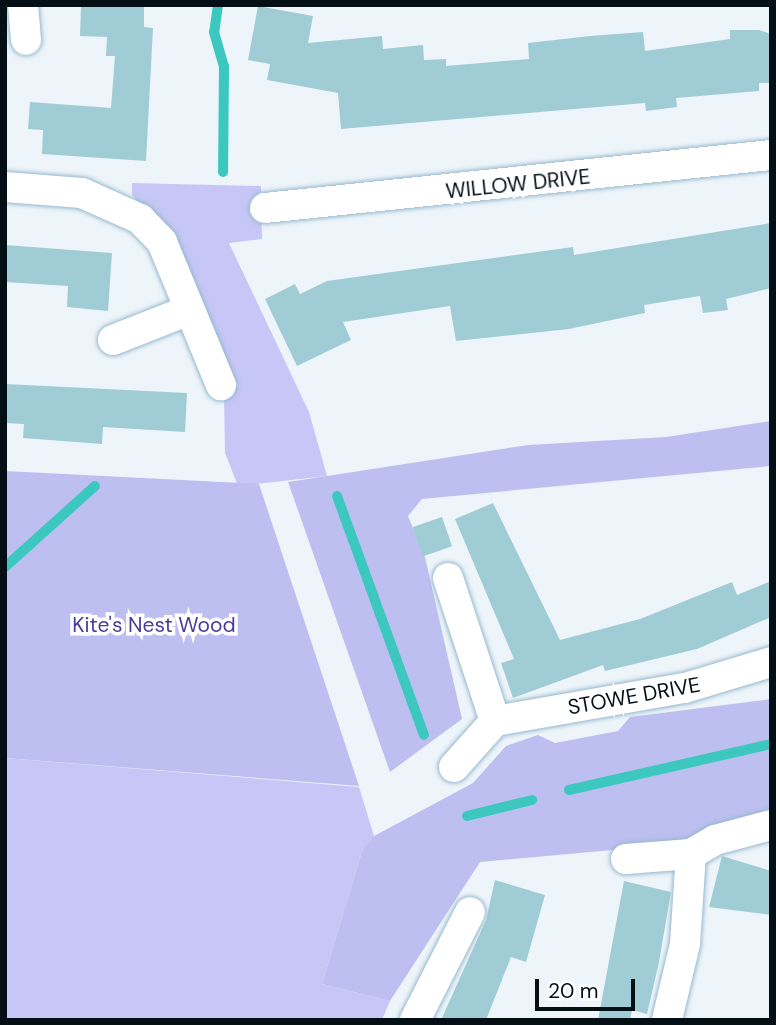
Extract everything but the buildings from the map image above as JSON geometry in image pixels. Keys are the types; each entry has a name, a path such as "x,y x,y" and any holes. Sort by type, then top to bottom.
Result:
{"street":[{"path":"23,5 26,40"},
{"name":"WILLOW DRIVE","path":"265,208 771,155"},
{"path":"5,187 82,193 140,219 162,242 220,385"},
{"path":"113,341 189,310"},
{"path":"448,578 495,721 454,767"},
{"name":"STOWE DRIVE","path":"495,721 697,685 771,662"},
{"path":"626,859 691,854 715,840 771,825"},
{"path":"667,1020 685,944 691,854"},
{"path":"415,1020 470,912"}],"shaded area":[{"path":"132,183 261,186 262,239 229,243 309,412 327,476 238,486 225,453 224,393 238,386 176,242 132,195"},
{"path":"5,758 359,787 374,836 363,848 322,984 390,1001 382,1020 5,1020"}],"green space":[{"path":"771,421 771,466 422,499 408,516 425,557 462,719 390,772 288,482 528,445 666,437"},
{"name":"Kite's Nest Wood","path":"5,471 259,484 359,786 5,758"},
{"path":"771,699 771,816 679,844 480,862 390,1001 322,984 363,848 374,836 473,783 506,746 538,735 555,743 618,731 630,717"}],"waterway":[{"path":"218,5 214,32 224,66 223,172"},
{"path":"5,567 95,486"},
{"path":"337,496 424,735"},
{"path":"569,790 771,744"},
{"path":"467,816 532,800"}]}
